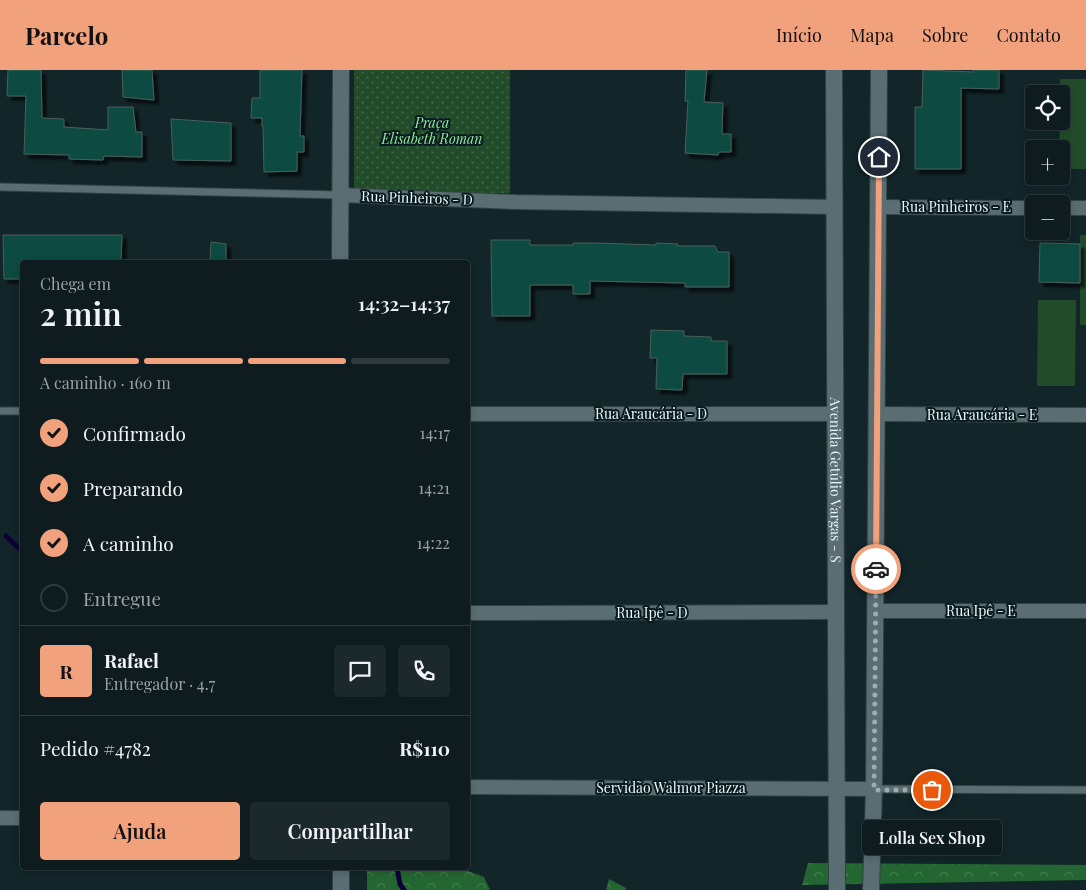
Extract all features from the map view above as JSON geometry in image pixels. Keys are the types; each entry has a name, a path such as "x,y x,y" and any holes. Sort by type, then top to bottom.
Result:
{"street":[{"path":"340,260 341,70"},
{"name":"Avenida Getúlio Vargas - S","path":"834,70 837,890"},
{"path":"871,890 876,611 880,70"},
{"name":"Rua Pinheiros - D","path":"340,195 515,202 834,207"},
{"name":"Rua Pinheiros - E","path":"878,207 1025,208"},
{"path":"1070,208 1086,208"},
{"name":"Rua Araucária - D","path":"470,414 835,414"},
{"name":"Rua Araucária - E","path":"877,414 1086,415"},
{"name":"Rua Ipê - E","path":"876,611 1086,611"},
{"name":"Rua Ipê - D","path":"470,613 836,612"},
{"name":"Servidão Walmor Piazza","path":"470,787 874,790"},
{"path":"0,818 20,818"},
{"path":"341,870 341,890"}],"lane":[{"name":"Rua Pinheiros - D","path":"0,187 340,195"},
{"path":"0,411 20,411"},
{"path":"874,790 1086,790"}],"green space":[{"name":"Praça Elisabeth Roman","path":"354,70 510,70 510,193 354,193"},
{"path":"1060,79 1086,79 1086,169 1070,169 1070,140 1059,140 1060,130 1070,130 1070,85 1060,85"},
{"path":"1080,235 1086,235 1086,325 1080,325"},
{"path":"1038,300 1076,300 1075,386 1037,386"},
{"path":"808,863 1086,865 1086,880 802,885"},
{"path":"367,870 465,870 484,877 490,890 367,890"},
{"path":"609,879 626,888 626,890 606,890"}],"building":[{"path":"8,70 41,70 42,118 64,119 64,127 108,130 108,107 133,107 136,132 142,132 142,157 104,156 103,160 69,159 69,155 24,154 26,96 7,96"},
{"path":"122,70 152,70 154,100 123,97"},
{"path":"260,70 302,70 300,136 304,136 304,152 297,152 297,171 264,172 262,118 251,118 252,98 260,98"},
{"path":"686,70 707,70 704,102 723,103 722,134 731,134 731,152 719,152 718,155 685,153 688,101 685,101"},
{"path":"923,70 973,72 974,70 999,70 999,89 961,88 961,169 915,169 915,107 922,107"},
{"path":"171,119 231,123 231,161 173,160"},
{"path":"3,235 122,235 121,260 20,260 20,279 4,279"},
{"path":"491,240 530,240 530,245 596,243 656,245 656,243 678,244 677,246 715,246 718,252 729,252 729,287 685,287 685,283 590,281 590,294 573,294 573,285 530,285 530,316 492,316"},
{"path":"211,242 226,244 226,260 210,260"},
{"path":"1040,243 1080,244 1080,283 1039,282"},
{"path":"651,330 684,331 684,336 711,337 711,341 727,341 727,374 683,374 682,390 656,389 657,358 650,358"}],"waterway":[{"path":"6,536 20,549"},
{"path":"397,870 400,884 404,890"}],"way so far":[{"path":"876,569 874,790 932,790"}],"place":[{"name":"Lolla Sex Shop","path":"932,790"}],"route":[{"path":"876,569 879,157"}]}
